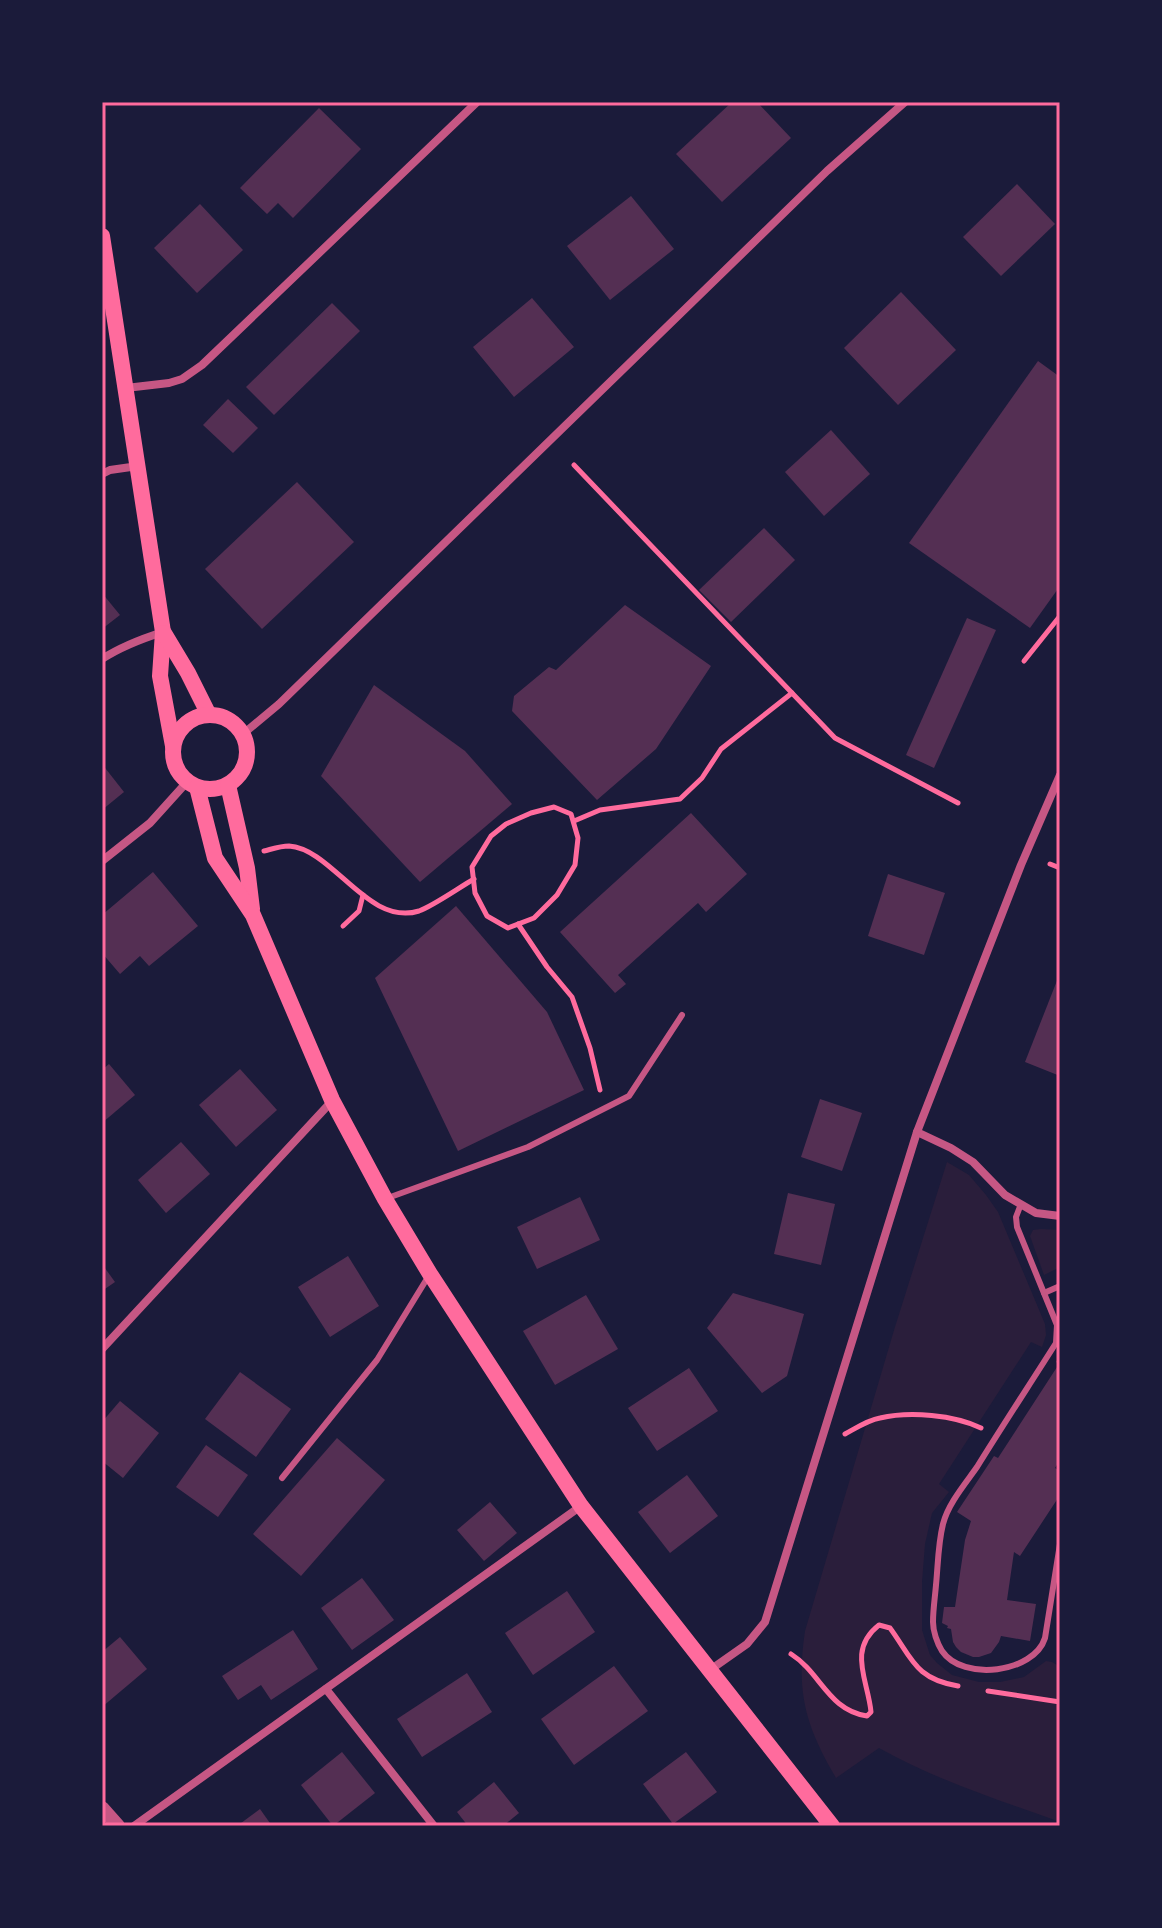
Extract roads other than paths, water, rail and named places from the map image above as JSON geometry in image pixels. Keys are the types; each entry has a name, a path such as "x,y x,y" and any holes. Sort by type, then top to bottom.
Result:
{"main road":[{"path":"102,236 163,632 160,676 173,746"},
{"path":"163,632 209,715"},
{"path":"192,785 209,790 228,785 240,774 245,765 247,744 243,734 229,719 209,715 189,720 176,736 172,756 175,766 192,785 215,858 253,915 332,1100 385,1199 430,1274 581,1506 832,1826"},
{"path":"228,785 247,868 253,915"}],"street":[{"path":"126,388 169,383 182,379 202,365 477,102"},
{"path":"243,734 279,704 816,182 905,102"},
{"path":"102,474 138,466"},
{"path":"102,659 128,644 163,632"},
{"path":"709,1670 747,1644 765,1622 917,1132 1021,865 1059,781"},
{"path":"102,861 192,785"},
{"path":"102,1349 332,1100"},
{"path":"917,1132 973,1162 1005,1195 1036,1213 1060,1216"},
{"path":"134,1826 581,1506"},
{"path":"326,1689 434,1826"},
{"path":"102,1808 118,1826"}],"lane":[{"path":"385,1199 528,1147 629,1096 682,1015"},
{"path":"1021,1204 1016,1217 1017,1227 1057,1325 1056,1343 946,1515 942,1527 933,1623 943,1652 965,1667 994,1670 1034,1655 1043,1646 1045,1638 1060,1544"},
{"path":"282,1478 377,1360 430,1274"},
{"path":"1044,1293 1060,1286"}]}
